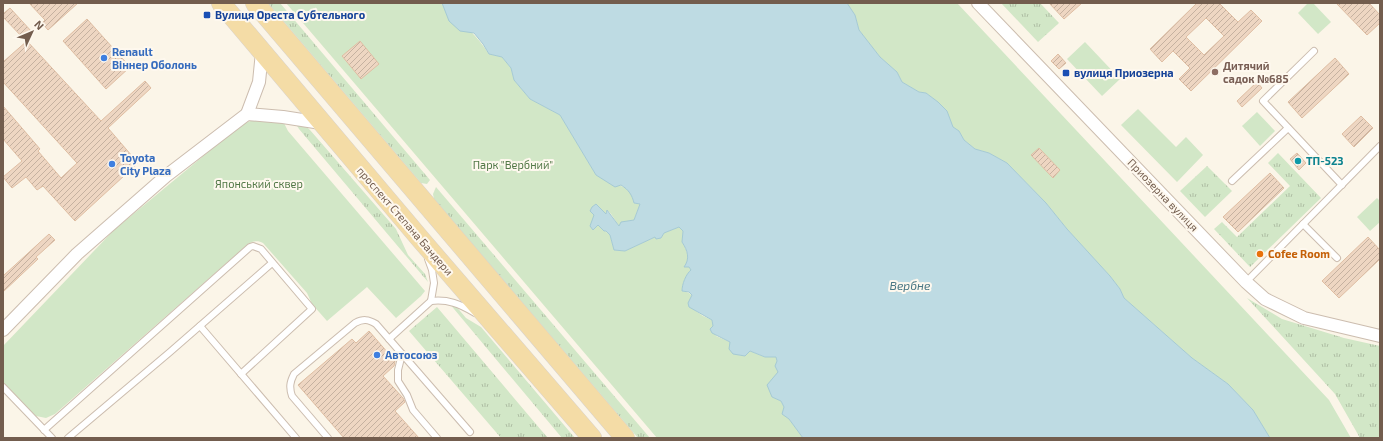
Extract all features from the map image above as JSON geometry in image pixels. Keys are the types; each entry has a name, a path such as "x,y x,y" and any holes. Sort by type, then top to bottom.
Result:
{"main road":[{"name":"проспект Степана Бандери","path":"221,3 321,123 592,438"},
{"path":"255,3 625,438"}],"street":[{"name":"Приозерна вулиця","path":"978,3 1246,282 1265,299 1304,318 1380,336"},
{"path":"3,330 77,254 166,176 247,114 259,82 262,52"},
{"path":"247,114 283,117 321,123"}],"lane":[{"path":"1314,51 1263,101 1342,185"},
{"path":"1232,181 1288,128"},
{"path":"1246,282 1380,146"},
{"path":"1303,224 1337,258"},
{"path":"389,339 431,301 434,283 432,270 422,241"},
{"path":"44,430 250,247 253,246 257,247 272,263 312,309 241,374"},
{"path":"68,438 272,263"},
{"path":"431,301 451,301 459,304 493,324"},
{"path":"328,438 292,396 290,389 291,381 294,374 355,323 362,320 370,320 376,324 470,432"},
{"path":"200,326 296,438"},
{"path":"402,354 398,370 398,381 408,395 413,410 437,438"},
{"path":"3,387 52,438"}],"green space":[{"path":"268,3 280,3 430,180 427,184 421,183"},
{"name":"Парк \"Вербний\"","path":"286,3 442,3 444,8 474,35 489,54 502,57 511,68 514,80 530,99 560,115 596,175 628,189 634,203 640,204 634,220 628,221 619,226 607,210 606,214 596,204 594,215 596,226 598,225 610,235 614,250 625,251 655,237 661,238 664,233 679,227 683,231 682,242 686,248 687,254 685,267 689,267 691,270 687,274 682,291 691,295 693,299 693,309 712,320 716,336 730,342 739,355 745,356 750,351 765,357 776,357 779,372 775,378 772,397 781,401 784,407 783,414 789,419 803,438 657,438"},
{"path":"847,3 957,3 1329,400 1351,438 1270,438 1253,410 1228,384 1192,358 1124,298 1120,289 1110,276 1067,229 1046,203 1007,163 989,153 975,149 964,140 959,131 952,127 947,111 938,102 926,93 919,92 902,82 897,72 880,57 859,30 855,15"},
{"path":"1001,3 1040,3 1059,23 1038,42"},
{"path":"1308,3 1313,3 1331,22 1318,34 1298,13"},
{"path":"1085,42 1120,79 1102,96 1067,59"},
{"path":"1138,109 1176,147 1186,137 1203,155 1177,182 1121,125"},
{"path":"1257,112 1275,131 1260,146 1242,126"},
{"name":"Японський сквер","path":"257,119 283,121 288,131 425,291 396,318 367,287 327,321 312,304 307,293 263,243 257,241 252,242 55,414 46,418 36,416 3,382 3,346 114,230 242,124"},
{"path":"294,121 310,130 396,229 408,255 425,274 428,282 299,129"},
{"path":"1278,153 1321,198 1250,267 1214,229 1222,222 1237,237 1290,186 1268,163"},
{"path":"1207,166 1232,191 1205,217 1180,191"},
{"path":"436,187 650,438 638,438 434,199 433,194"},
{"path":"1377,198 1380,201 1380,222 1370,231 1357,217"},
{"path":"1247,298 1282,319 1344,338 1380,346 1380,438 1360,438 1335,394"},
{"path":"449,303 455,305 466,318 481,327 575,438 562,438"},
{"path":"437,307 548,438 501,438 409,331"}],"water":[{"name":"Вербне","path":"442,3 847,3 855,15 859,30 880,57 897,72 902,82 919,92 926,93 938,102 947,111 953,127 959,131 964,140 975,149 989,153 1007,163 1046,203 1067,229 1110,276 1120,289 1124,298 1192,358 1228,384 1253,410 1270,438 803,438 789,419 782,414 784,407 781,401 772,397 767,385 778,372 775,366 777,361 776,357 765,357 750,351 745,356 733,354 729,349 730,342 712,333 710,329 713,326 712,320 689,307 688,303 692,295 689,292 682,291 687,274 691,270 689,267 684,267 688,258 686,249 682,242 683,231 679,227 664,233 661,238 656,239 655,237 625,251 614,250 610,235 606,231 598,225 593,230 590,226 594,215 590,211 592,207 596,204 606,214 607,210 619,226 621,222 634,220 640,204 634,203 630,193 621,185 615,187 596,175 560,115 530,99 514,80 511,68 502,57 489,54 474,33 460,31 449,21"}],"building":[{"path":"29,3 78,3 48,30 42,23 45,20"},
{"path":"1049,3 1082,3 1064,19"},
{"path":"1197,3 1219,3 1238,22 1251,10 1262,21 1191,91 1179,79 1190,68 1173,51 1162,62 1150,49","holes":["1206,18 1224,36 1204,55 1186,37"]},
{"path":"1336,3 1369,3 1380,15 1380,23 1367,35"},
{"path":"10,8 32,32 24,39 3,17 3,14"},
{"path":"87,19 130,67 106,89 63,41"},
{"path":"27,41 101,121 145,81 151,88 108,128 138,163 75,221 43,186 37,190 26,177 12,188 3,177 22,161 3,139 3,106 40,149 38,151 61,178 77,163 3,82 3,62"},
{"path":"360,41 379,64 361,79 342,56"},
{"path":"1058,54 1066,63 1059,69 1051,61"},
{"path":"1335,58 1349,74 1302,118 1288,102"},
{"path":"1257,82 1262,88 1242,107 1237,101"},
{"path":"1361,116 1373,128 1354,147 1342,134"},
{"path":"1039,148 1060,170 1053,178 1031,155"},
{"name":"ТП-523","path":"1297,153 1306,163 1299,170 1290,159"},
{"path":"1270,173 1284,188 1238,232 1223,217"},
{"path":"49,234 55,240 36,257 38,259 3,292 3,276"},
{"path":"1368,237 1380,250 1380,259 1339,298 1322,281"},
{"path":"369,331 395,361 394,366 383,376 405,402 395,411 419,438 344,438 298,385 352,339 356,343"}],"place":[{"name":"Вулиця Ореста Субтельного","path":"207,15"},
{"name":"Renault Віннер Оболонь","path":"104,58"},
{"name":"Дитячий садок №685","path":"1215,72"},
{"name":"вулиця Приозерна","path":"1066,73"},
{"name":"ТП-523","path":"1298,161"},
{"name":"Toyota City Plaza","path":"112,164"},
{"name":"Cofee Room","path":"1260,254"},
{"name":"Автосоюз","path":"377,355"}]}
